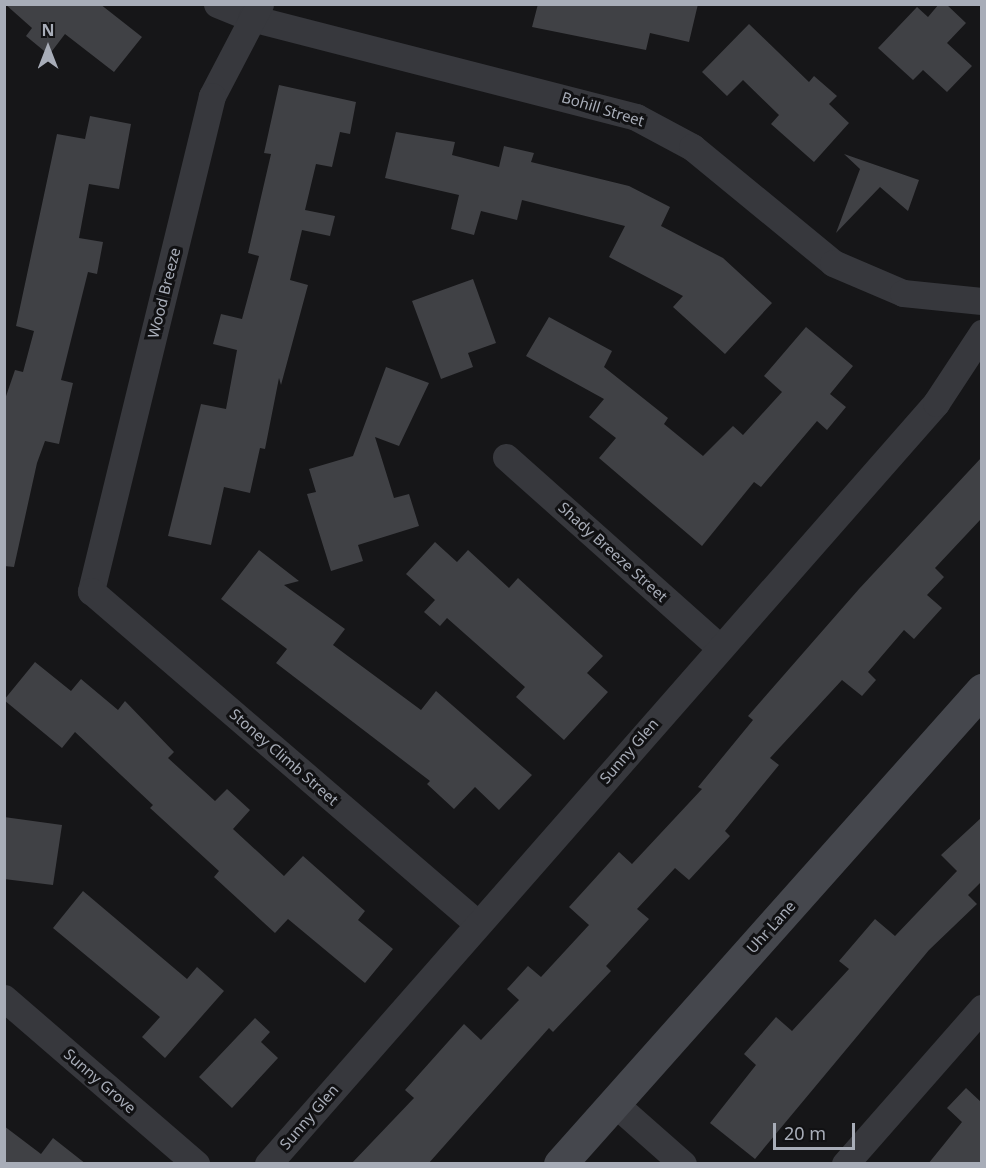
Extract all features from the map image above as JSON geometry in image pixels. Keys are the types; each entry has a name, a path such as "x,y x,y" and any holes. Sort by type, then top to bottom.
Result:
{"street":[{"name":"Bohill Street","path":"217,4 256,11 636,117 693,147 833,263 903,294 981,301"},
{"name":"Wood Breeze","path":"91,591 212,96 256,11"},
{"name":"Sunny Glen","path":"268,1164 719,647 936,403 981,333"},
{"name":"Shady Breeze Street","path":"506,457 719,647"},
{"name":"Stoney Climb Street","path":"91,591 477,923"},
{"name":"Uhr Lane","path":"560,1164 981,690"},
{"name":"Sunny Grove","path":"4,998 196,1164"},
{"path":"845,1164 981,1008"},
{"path":"614,1102 683,1164"}],"building":[{"path":"5,4 100,4 142,37 114,72 65,34 49,55 26,36 32,28"},
{"path":"538,4 698,4 689,42 650,33 646,50 532,27"},
{"path":"939,4 946,4 966,23 947,43 972,66 947,92 923,70 913,80 878,48 917,7 928,17"},
{"path":"749,24 809,82 814,76 837,96 829,104 849,123 814,162 771,124 779,115 743,80 727,96 702,72"},
{"path":"279,85 356,102 350,134 340,132 332,167 316,164 305,210 335,216 330,236 302,230 290,280 308,285 281,385 279,378 265,449 260,448 250,493 224,487 211,545 168,536 201,404 226,409 237,350 213,344 221,314 242,319 259,256 248,253 271,154 264,153"},
{"path":"90,116 131,124 119,189 89,184 79,238 103,242 97,274 88,272 61,380 73,383 59,444 45,441 37,463 14,567 4,566 4,402 15,370 23,372 34,331 16,326 57,134 85,139"},
{"path":"396,132 455,142 452,155 499,167 504,146 534,153 531,162 629,186 670,207 661,226 723,258 772,303 725,354 673,307 683,296 609,257 625,226 522,200 517,220 481,211 474,235 451,229 459,195 385,178"},
{"path":"844,154 919,180 908,211 880,187 836,233 860,169"},
{"path":"473,279 496,343 468,353 473,367 441,379 412,301"},
{"path":"549,317 612,351 604,367 668,418 664,424 703,456 733,426 743,435 782,392 764,376 806,327 853,366 830,394 846,407 827,430 817,421 761,487 754,482 702,546 599,458 616,438 589,417 604,399 526,356"},
{"path":"386,367 429,383 399,446 375,437 394,498 409,494 419,526 358,545 363,561 331,571 307,494 316,492 309,469 353,456"},
{"path":"981,458 981,519 935,568 944,577 927,595 942,608 914,639 904,630 868,672 876,680 862,696 842,680 770,758 779,765 725,831 730,836 689,880 675,868 637,909 649,919 606,966 611,971 553,1032 549,1028 428,1164 351,1164 414,1098 405,1090 464,1024 481,1040 519,1000 507,989 528,966 541,977 589,925 569,907 619,852 632,864 702,789 698,787 753,720 748,716 859,589"},
{"path":"435,542 457,562 468,550 509,588 518,578 603,656 587,673 608,692 564,740 516,697 525,687 447,618 440,626 424,612 435,600 406,574"},
{"path":"259,550 299,581 284,585 345,629 333,645 421,710 436,691 532,775 499,810 475,787 454,809 427,784 430,781 276,663 287,649 221,599"},
{"path":"35,662 71,691 81,679 118,710 125,701 174,752 168,758 215,801 227,789 250,810 233,829 284,876 303,856 365,911 358,920 393,949 365,983 288,919 275,933 214,877 219,871 150,808 153,805 75,732 62,748 4,700"},
{"path":"4,817 62,825 53,885 4,879"},
{"path":"981,818 981,882 968,895 977,904 929,950 755,1159 710,1123 756,1065 744,1054 776,1017 792,1031 849,969 839,961 875,919 895,936 957,871 941,855"},
{"path":"83,891 187,979 197,967 224,991 165,1058 142,1037 160,1017 53,928"},
{"path":"255,1018 270,1032 261,1042 278,1058 232,1108 199,1077"},
{"path":"966,1088 981,1102 981,1164 928,1164 962,1122 947,1108"},
{"path":"4,1126 41,1154 53,1138 86,1164 4,1164"}]}
